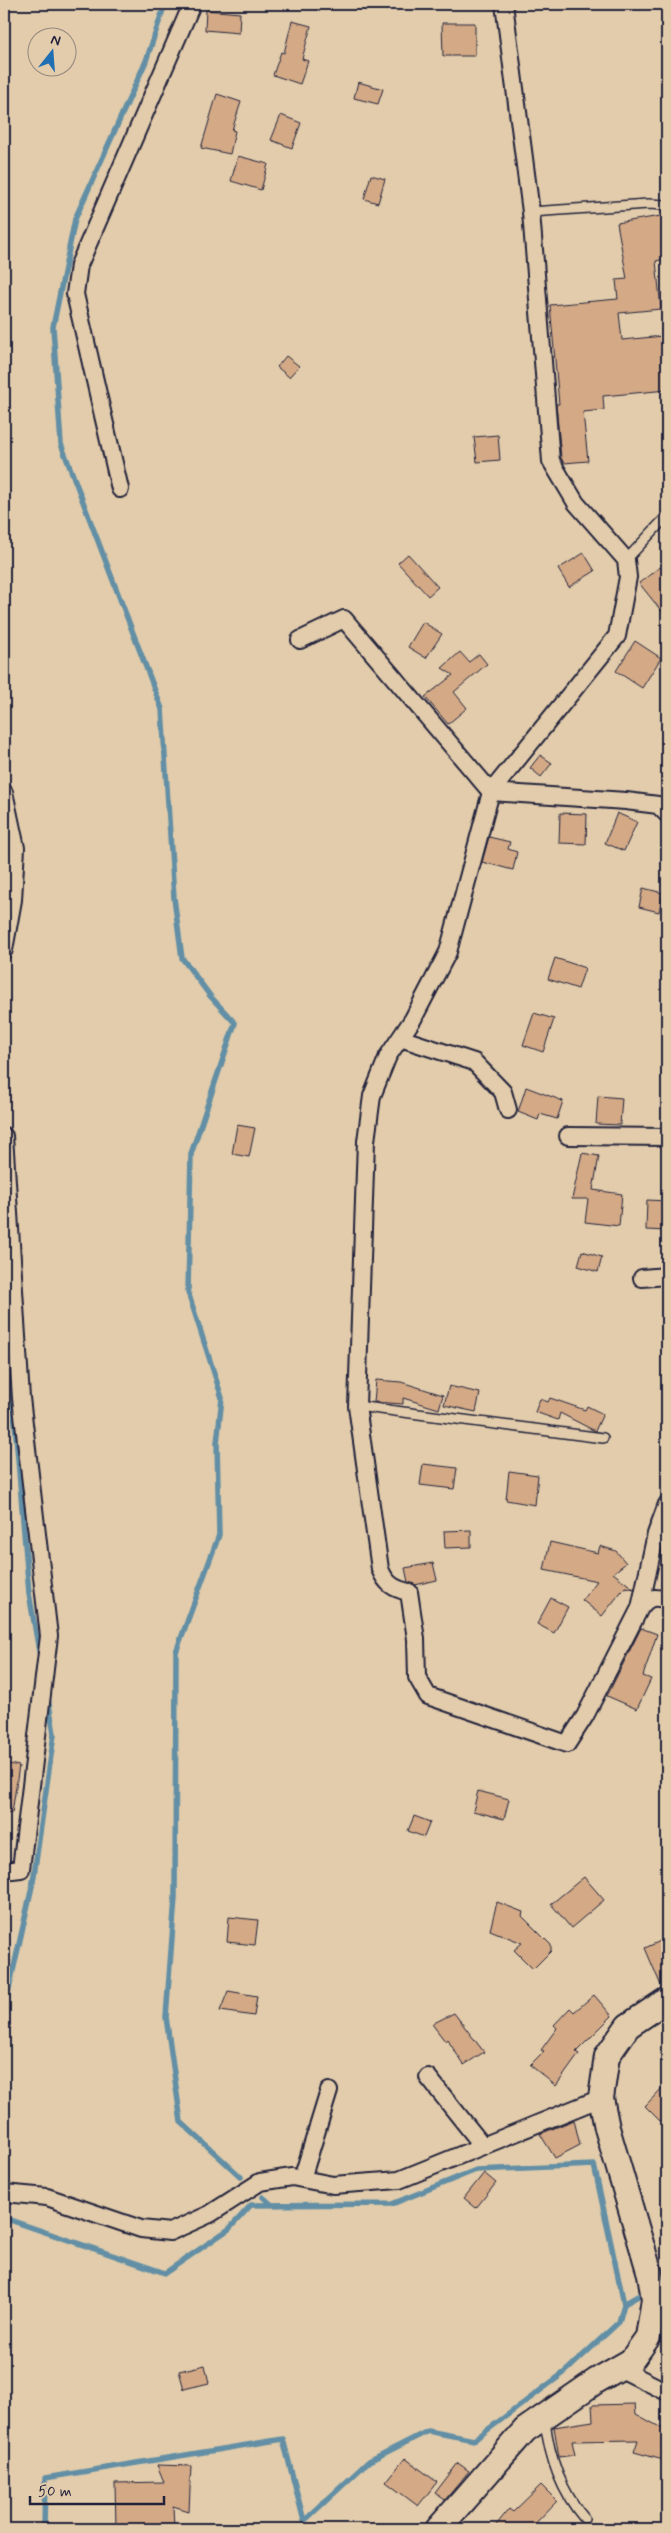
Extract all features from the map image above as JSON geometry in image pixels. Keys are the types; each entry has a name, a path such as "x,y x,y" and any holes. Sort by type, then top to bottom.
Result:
{"main road":[{"path":"438,2529 525,2430 631,2361 648,2337 654,2299 650,2274 607,2128 602,2098 607,2056 628,2026 667,2000"}],"street":[{"path":"120,489 75,294 79,265 192,4"},
{"path":"504,4 531,212 551,461 576,503 626,560 628,577 617,636 491,792 448,952 413,1019 388,1056 372,1096 366,1141 357,1406 380,1569 384,1580 395,1589 409,1592 416,1639 417,1677 428,1696 567,1744 585,1716 645,1600 651,1598 667,1600"},
{"path":"300,640 344,619 491,792 626,801 658,805 667,814"},
{"path":"4,792 16,848 13,900 4,950"},
{"path":"400,1038 474,1062 503,1092 508,1110"},
{"path":"4,1136 21,1398 49,1636 21,1869 4,1871"},
{"path":"568,1136 667,1137"},
{"path":"642,1278 667,1276"},
{"path":"640,1608 656,1534 667,1504"},
{"path":"428,2077 483,2146"},
{"path":"302,2179 329,2091"},
{"path":"4,2193 47,2197 141,2229 170,2232 210,2214 260,2182 292,2177 333,2185 399,2180 602,2098"},
{"path":"619,2368 667,2392"}],"lane":[{"path":"531,212 648,204 667,205"},
{"path":"626,560 667,516"},
{"path":"357,1406 603,1438"},
{"path":"545,2417 548,2450 573,2504 584,2518"}],"building":[{"path":"206,10 240,13 239,33 205,30"},
{"path":"292,21 311,26 302,59 308,61 300,84 273,75 281,52 284,53"},
{"path":"442,23 475,23 475,56 443,56"},
{"path":"358,82 383,89 378,104 354,98"},
{"path":"217,94 241,102 232,130 235,131 230,154 201,148"},
{"path":"281,115 301,123 292,148 271,140"},
{"path":"238,156 268,164 261,190 231,181"},
{"path":"371,175 385,179 378,203 364,199"},
{"path":"667,215 667,239 662,240 665,259 656,261 661,309 619,313 622,340 663,336 664,347 667,347 667,390 603,396 604,410 583,412 588,461 564,463 561,458 556,404 559,404 550,305 618,299 616,280 627,279 617,223"},
{"path":"286,356 299,366 289,377 277,367"},
{"path":"498,435 500,460 477,462 474,437"},
{"path":"584,553 595,571 569,587 558,569"},
{"path":"408,554 438,587 428,596 398,563"},
{"path":"660,567 667,577 667,618 639,583"},
{"path":"423,622 442,634 426,658 408,647"},
{"path":"635,641 661,658 642,688 616,671"},
{"path":"460,652 469,662 479,654 487,664 454,692 467,708 448,724 425,697 453,675 442,668"},
{"path":"540,755 552,763 541,777 530,768"},
{"path":"560,813 587,814 586,844 559,843"},
{"path":"617,813 637,822 624,851 605,843"},
{"path":"489,837 510,842 508,849 517,852 513,870 482,862"},
{"path":"643,888 663,893 659,912 639,907"},
{"path":"555,958 585,968 578,989 548,979"},
{"path":"534,1013 554,1019 543,1052 523,1045"},
{"path":"526,1087 563,1101 557,1119 540,1114 538,1120 518,1112"},
{"path":"598,1096 622,1098 620,1125 596,1124"},
{"path":"237,1125 255,1128 249,1157 232,1154"},
{"path":"582,1153 599,1156 593,1190 622,1194 619,1226 585,1222 588,1199 572,1199"},
{"path":"647,1200 667,1201 667,1231 646,1230"},
{"path":"582,1251 602,1257 598,1272 578,1266"},
{"path":"376,1380 401,1382 443,1395 439,1409 403,1398 403,1404 374,1402"},
{"path":"449,1386 480,1393 476,1412 444,1405"},
{"path":"550,1398 585,1410 587,1406 603,1414 595,1431 560,1413 558,1420 535,1412 540,1399 548,1402"},
{"path":"423,1464 457,1468 454,1489 420,1485"},
{"path":"509,1471 538,1475 535,1505 506,1500"},
{"path":"471,1530 471,1547 445,1548 444,1531"},
{"path":"550,1542 598,1553 600,1546 616,1551 626,1563 613,1573 634,1589 625,1587 602,1616 582,1600 597,1581 544,1570"},
{"path":"433,1563 437,1580 415,1585 408,1582 405,1568"},
{"path":"551,1598 568,1607 554,1633 537,1624"},
{"path":"641,1628 657,1634 643,1676 651,1679 637,1709 607,1696"},
{"path":"4,1763 19,1766 12,1813 4,1812"},
{"path":"478,1791 509,1799 504,1819 473,1811"},
{"path":"414,1816 430,1822 424,1837 408,1831"},
{"path":"584,1877 604,1900 571,1928 551,1904"},
{"path":"497,1902 523,1912 522,1916 551,1945 551,1951 533,1969 514,1950 522,1943 490,1930"},
{"path":"229,1917 258,1920 255,1945 227,1942"},
{"path":"667,1938 667,1986 662,1988 645,1948"},
{"path":"228,1991 257,1996 254,2016 220,2011"},
{"path":"594,1995 612,2016 576,2052 579,2054 556,2086 530,2065 544,2051 541,2050 557,2028 554,2025 570,2008 574,2012"},
{"path":"454,2013 484,2052 464,2065 447,2039 445,2041 432,2024"},
{"path":"667,2083 667,2114 660,2121 645,2106"},
{"path":"574,2120 580,2145 555,2158 540,2134"},
{"path":"484,2173 496,2183 476,2208 464,2198"},
{"path":"205,2365 209,2383 184,2389 179,2371"},
{"path":"635,2404 636,2414 667,2431 667,2461 634,2452 638,2440 572,2441 575,2455 559,2457 554,2427 593,2421 592,2405"},
{"path":"405,2458 437,2482 418,2506 386,2482"},
{"path":"458,2463 469,2471 445,2500 435,2493"},
{"path":"157,2465 191,2466 189,2511 173,2506 174,2529 116,2529 115,2483 164,2482"},
{"path":"541,2485 557,2501 530,2529 493,2529 509,2509 513,2512"}],"waterway":[{"path":"165,4 146,61 75,219 53,327 61,444 162,709 174,898 182,958 211,997 235,1023 191,1154 188,1292 222,1398 217,1443 219,1535 176,1652 175,1898 166,2017 181,2122 241,2177"},
{"path":"4,1334 11,1374 29,1593 40,1657"},
{"path":"4,2011 33,1882 54,1734 48,1698"},
{"path":"4,2218 165,2273 229,2229 251,2205 392,2204 476,2170 594,2165 624,2304"},
{"path":"263,2197 272,2205"},
{"path":"44,2529 45,2478 283,2439 304,2521 369,2461 428,2431 474,2440 565,2372 619,2322 624,2304 638,2296"}]}
